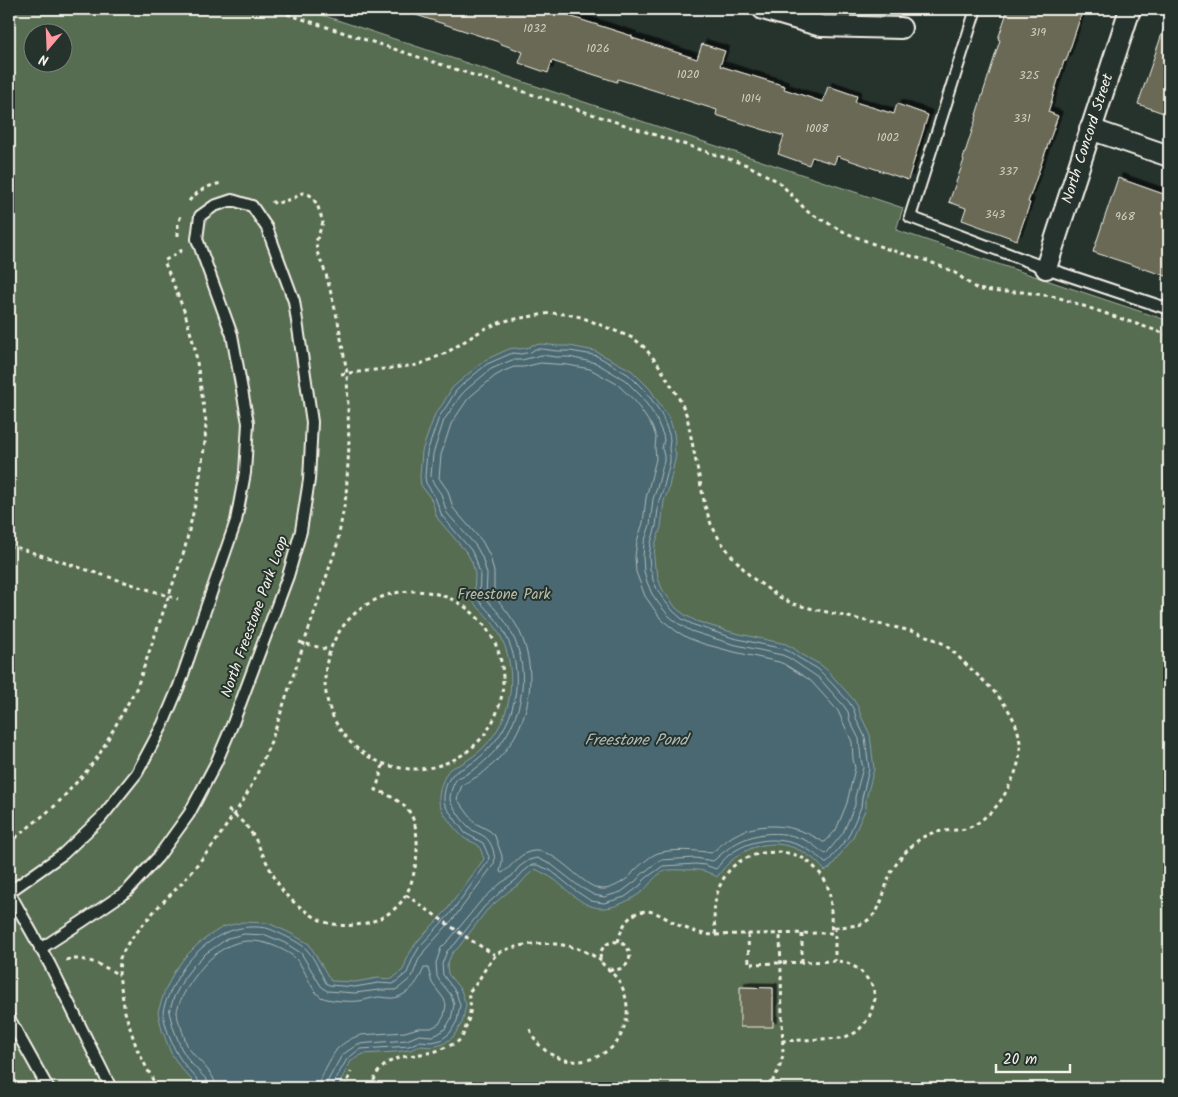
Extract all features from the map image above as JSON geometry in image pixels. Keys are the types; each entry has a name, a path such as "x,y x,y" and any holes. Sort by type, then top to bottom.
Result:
{"street":[{"path":"763,9 821,26 901,28"},
{"name":"North Concord Street","path":"1046,268 1130,9"},
{"path":"1090,129 1169,156"}],"lane":[{"path":"976,9 910,217 1046,268 1169,308"},
{"name":"North Freestone Park Loop","path":"40,949 127,891 158,857 189,814 220,755 288,576 301,530 309,480 312,422 294,301 267,228 252,206 232,200 214,206 200,216 197,239 232,335 248,423 245,473 236,521 179,686 163,724 137,774 101,818 63,854 9,892 40,949 50,965 111,1088"},
{"path":"9,1018 48,1088"}],"path":[{"path":"272,9 747,165 779,182 808,212 846,233 884,248 928,261 954,272 977,289 1023,292 1057,297 1169,335"},
{"path":"341,374 418,365 446,353 484,329 504,321 551,313 581,317 633,338 658,364 680,400 687,416 705,506 711,524 731,555 751,577 793,604 913,631 942,642 996,692 1013,717 1018,729 1020,746 1020,759 1016,772 1002,800 983,820 965,829 939,830 921,838 895,866 889,877 878,910 871,918 862,924 833,928"},
{"path":"9,545 178,599"},
{"path":"413,591 431,592 451,599 466,607 479,619 497,646 504,679 496,718 478,744 460,757 442,766 412,770 384,765 365,756 352,746 339,730 330,712 325,695 324,682 329,650 346,621 357,611 386,595 413,591"},
{"path":"299,642 329,650"},
{"path":"228,810 243,822 252,834 286,895 303,910 322,921 340,925 360,925 379,919 393,910 406,895 414,877 417,853 414,825 409,811 388,794 376,790 384,765"},
{"path":"157,1088 130,1031 119,974 120,958 128,942 156,909 182,883 214,844 233,814"},
{"path":"716,934 714,922 716,896 728,871 737,863 749,857 758,854 782,853 805,859 822,876 827,884 830,894 835,961"},
{"path":"406,895 495,955"},
{"path":"618,942 622,927 626,921 633,915 641,912 652,912 686,928 708,934 832,933 833,928"},
{"path":"802,933 802,962"},
{"path":"748,934 748,964 846,962 860,970 873,986 875,999 869,1018 857,1032 843,1038 782,1041"},
{"path":"767,1088 774,1080 783,1055 780,934"},
{"path":"610,942 618,942 628,950 630,955 629,961 622,969 616,971 604,966 601,954 604,946 610,942"},
{"path":"370,1088 378,1072 387,1064 401,1057 434,1052 456,1043 462,1038 471,1007 468,994 495,955 524,945 550,943 587,952 601,960"},
{"path":"50,965 74,958 81,958 119,974"},
{"path":"530,1029 532,1037 542,1049 562,1059 585,1061 607,1052 616,1044 622,1031 626,1019 627,1005 619,981 609,969"},
{"path":"345,1088 351,1072"}],"green space":[{"name":"Freestone Park","path":"9,9 304,9 903,208 896,230 1169,321 1169,1088 9,1088"}],"water":[{"name":"Freestone Pond","path":"542,344 570,346 595,351 627,368 650,389 670,420 674,433 676,455 664,501 661,527 655,545 654,557 655,568 662,589 676,608 696,621 711,626 786,644 821,665 853,699 870,735 874,769 866,799 866,808 852,839 830,868 825,871 813,858 795,848 770,844 758,846 735,857 717,877 705,871 697,870 665,871 659,874 632,899 609,908 590,906 571,894 555,880 535,869 520,884 487,910 452,953 447,965 448,974 461,990 466,1005 462,1023 453,1037 443,1044 433,1047 420,1046 410,1050 395,1052 363,1054 351,1061 337,1088 199,1088 180,1067 171,1053 162,1030 158,1012 174,972 197,945 223,927 243,922 268,923 309,944 331,981 355,982 378,978 392,979 403,970 408,956 416,943 446,911 484,859 478,845 464,838 445,815 440,805 439,793 448,771 468,760 482,749 501,723 510,696 510,667 500,634 474,603 475,574 472,562 467,553 438,519 431,499 421,485 422,451 435,414 452,388 485,360 509,349 520,349"}],"building":[{"path":"410,9 572,9 569,16 697,59 702,44 725,51 720,66 785,86 784,89 823,102 828,86 857,96 855,102 894,114 897,104 928,115 908,180 837,156 834,164 812,157 809,165 778,154 784,136 716,115 717,110 618,79 617,82 552,61 548,73 519,63 523,52 499,42 410,13"},
{"path":"1008,9 1083,9 1048,112 1058,116 1017,240 962,220 966,208 949,202 964,160"},
{"path":"1166,22 1169,23 1169,115 1138,104"},
{"path":"1118,178 1169,196 1169,277 1093,252"},
{"path":"740,987 773,988 773,1027 740,1027"}]}
